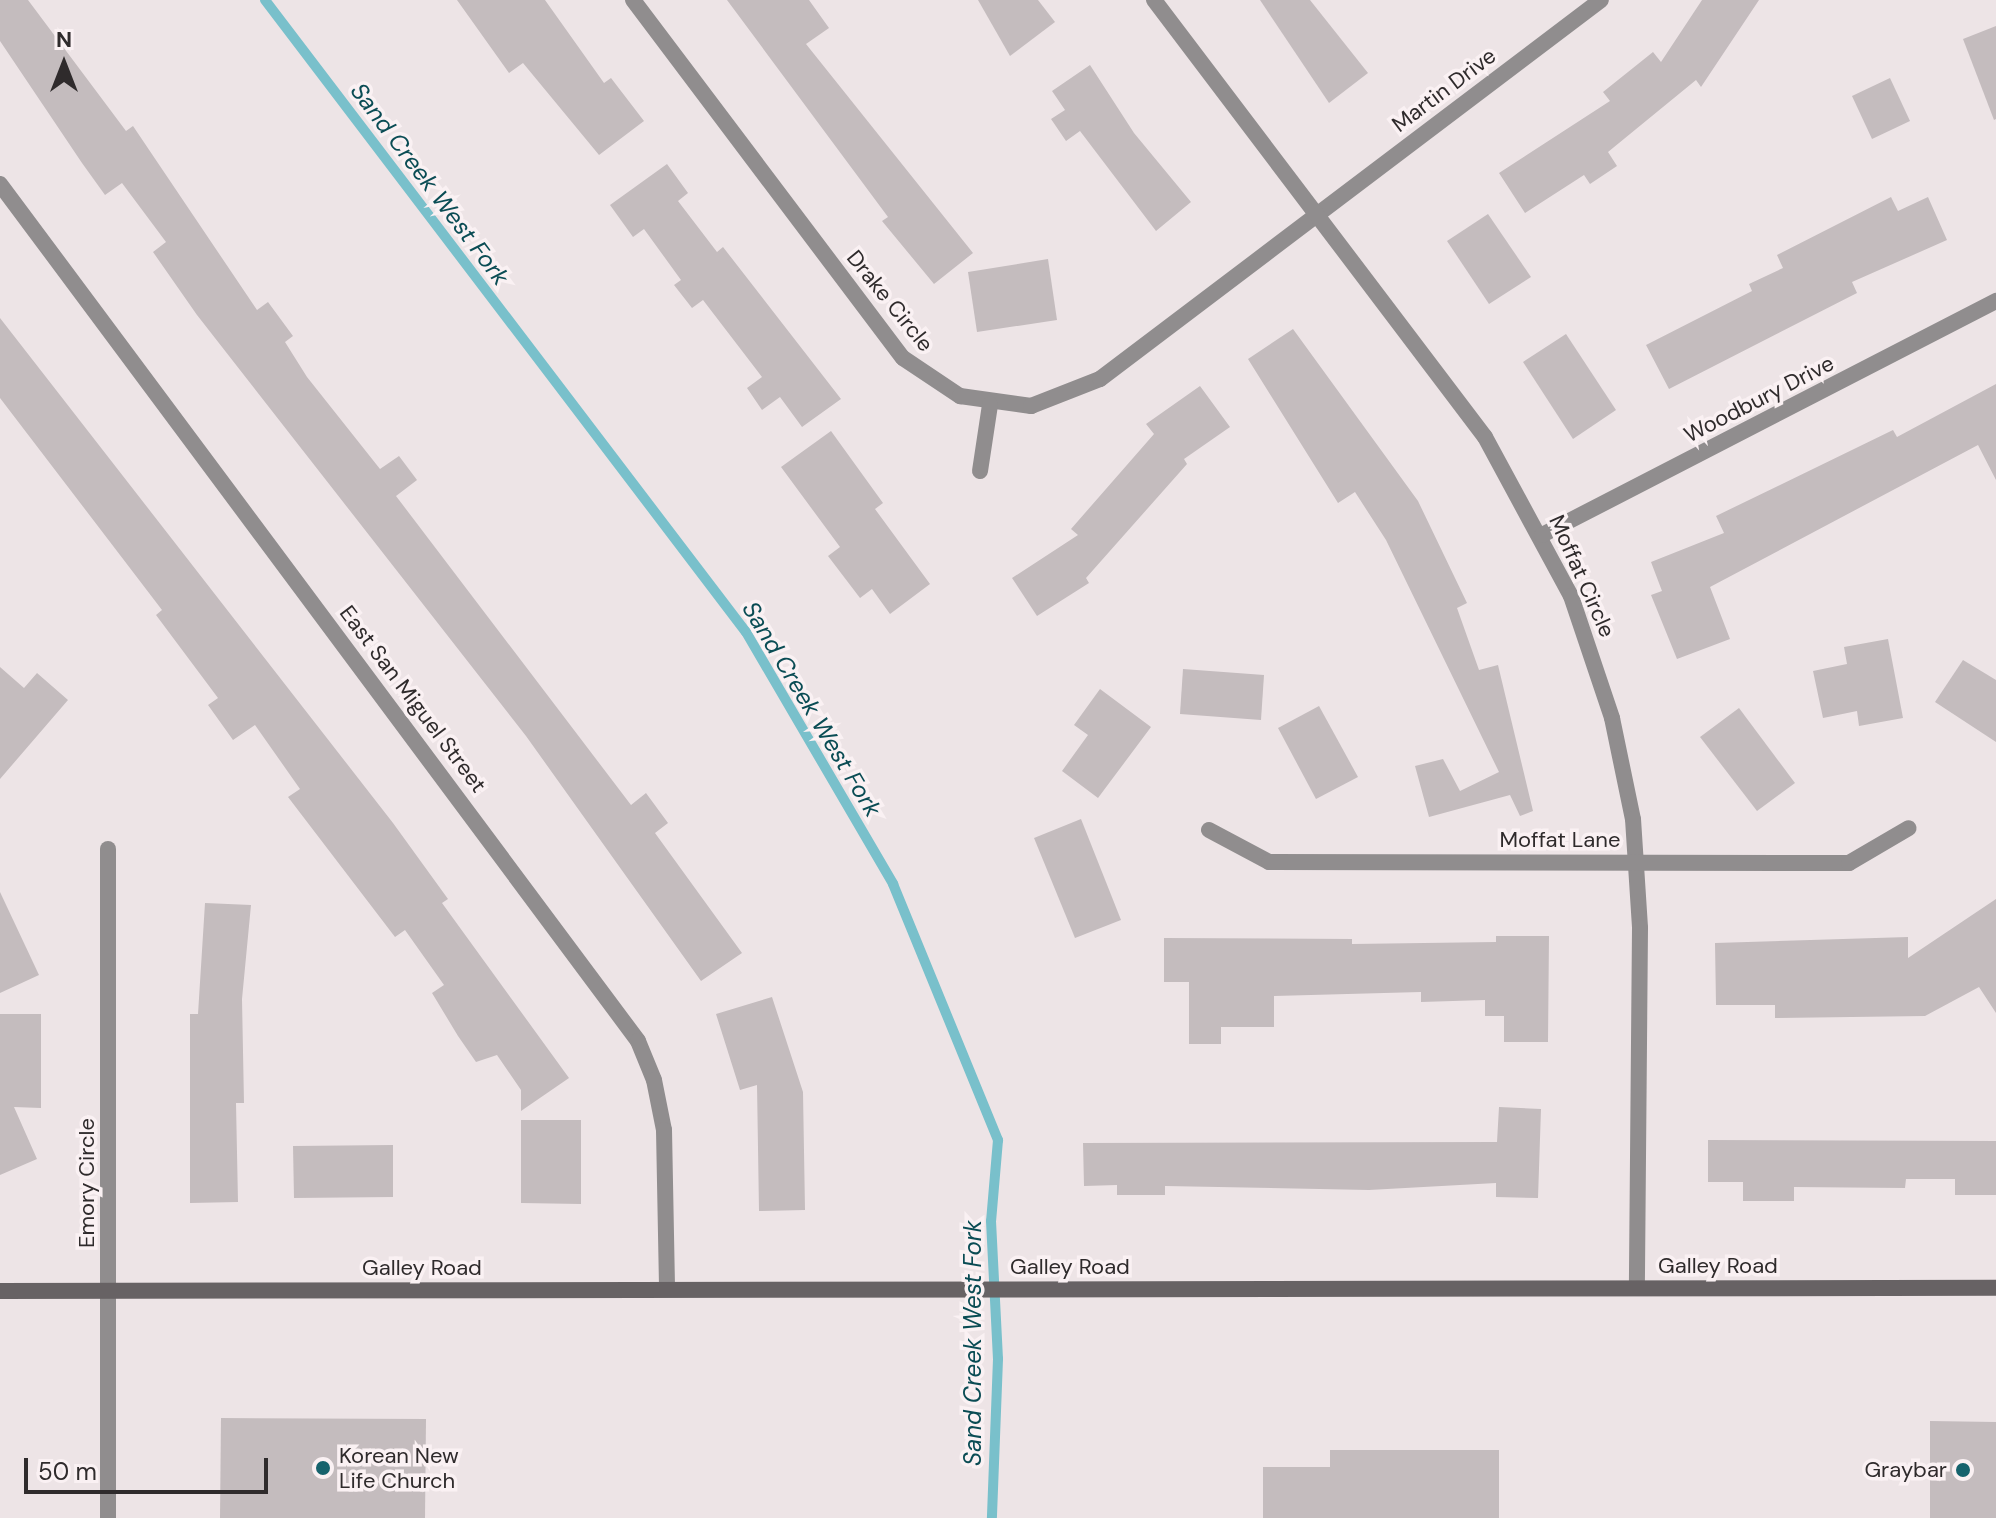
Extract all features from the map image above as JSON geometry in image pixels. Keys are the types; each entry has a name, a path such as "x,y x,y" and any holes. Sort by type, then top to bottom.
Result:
{"main road":[{"name":"Galley Road","path":"0,1291 1996,1288"}],"street":[{"name":"Drake Circle","path":"633,0 903,358 931,382 990,405 1031,406 1100,379 1315,215"},
{"name":"Moffat Circle","path":"1154,0 1485,437 1542,535 1571,596 1612,718 1635,862 1640,928 1637,1288"},
{"name":"Martin Drive","path":"1315,215 1601,0"},
{"name":"East San Miguel Street","path":"0,184 638,1041 664,1130 667,1289"},
{"name":"Woodbury Drive","path":"1542,535 1996,301"},
{"path":"980,471 990,405"},
{"name":"Moffat Lane","path":"1209,830 1269,862 1849,863 1909,828"},
{"name":"Emory Circle","path":"108,849 108,1518"}],"building":[{"path":"0,0 28,0 126,131 133,126 257,310 268,302 293,336 285,342 307,377 380,469 399,456 417,480 396,496 631,805 646,793 668,823 655,833 742,953 701,981 526,736 197,315 153,252 166,242 122,183 105,195 82,163 0,41"},
{"path":"457,0 545,0 604,83 611,78 644,121 599,155 523,63 509,73"},
{"path":"727,0 809,0 829,28 806,44 973,253 934,284 882,221 888,217"},
{"path":"978,0 1038,0 1055,22 1010,56"},
{"path":"1260,0 1310,0 1368,73 1329,103"},
{"path":"1702,0 1759,0 1701,87 1696,80 1608,152 1617,166 1590,184 1584,175 1525,213 1499,173 1610,101 1603,92 1653,52 1661,62"},
{"path":"1996,26 1996,119 1994,120 1963,39"},
{"path":"1090,65 1134,133 1191,202 1156,231 1080,131 1066,141 1051,119 1065,110 1052,91"},
{"path":"1890,78 1910,121 1872,139 1852,96"},
{"path":"667,164 688,193 678,201 717,252 723,247 841,399 802,427 780,397 762,410 747,388 762,377 703,300 692,308 674,285 681,280 644,229 633,237 610,205"},
{"path":"1891,197 1898,211 1928,197 1947,240 1852,282 1857,293 1669,389 1646,345 1752,291 1749,284 1783,268 1777,255"},
{"path":"1488,214 1531,277 1489,304 1447,241"},
{"path":"1048,259 1057,320 977,332 968,272"},
{"path":"0,318 393,823 448,899 442,903 569,1078 521,1111 521,1090 497,1055 476,1062 458,1036 432,993 444,985 405,930 395,937 288,797 300,789 255,725 233,740 208,705 218,698 156,615 162,610 0,398"},
{"path":"1293,329 1418,501 1467,603 1457,608 1479,670 1498,665 1533,811 1520,816 1510,795 1429,817 1415,766 1443,759 1460,791 1499,772 1386,540 1355,492 1338,503 1248,359"},
{"path":"1566,334 1616,410 1573,439 1523,362"},
{"path":"1996,384 1996,480 1978,445 1710,587 1730,639 1677,659 1651,595 1662,591 1651,562 1724,533 1716,516 1893,430 1897,437"},
{"path":"1200,386 1230,427 1184,459 1187,464 1086,578 1089,583 1037,616 1012,578 1078,535 1071,529 1154,434 1146,424"},
{"path":"831,431 883,503 875,509 930,584 890,614 872,589 860,598 828,556 840,547 781,467"},
{"path":"1888,639 1903,718 1859,726 1857,711 1823,718 1813,671 1847,664 1844,647"},
{"path":"1963,660 1996,680 1996,742 1935,702"},
{"path":"0,667 24,688 37,673 68,700 0,779"},
{"path":"1183,669 1264,675 1261,720 1180,714"},
{"path":"1100,689 1151,727 1098,798 1062,771 1088,735 1074,725"},
{"path":"1319,706 1358,777 1316,799 1278,728"},
{"path":"1739,708 1795,783 1757,811 1700,737"},
{"path":"1081,819 1121,920 1075,938 1034,838"},
{"path":"0,892 39,975 0,993"},
{"path":"1996,899 1996,1013 1979,987 1925,1016 1775,1018 1775,1005 1716,1005 1715,943 1908,937 1908,958"},
{"path":"205,903 251,905 242,999 244,1103 236,1103 238,1202 190,1203 190,1014 198,1014"},
{"path":"1496,936 1549,936 1548,1042 1504,1042 1504,1016 1485,1016 1485,1000 1421,1002 1421,992 1274,996 1274,1027 1221,1027 1221,1044 1189,1044 1189,982 1164,982 1164,938 1352,939 1352,944 1496,942"},
{"path":"772,997 803,1092 805,1210 759,1211 757,1085 740,1090 716,1014"},
{"path":"0,1014 41,1014 41,1108 14,1107 37,1159 0,1175"},
{"path":"1499,1107 1541,1109 1538,1198 1496,1197 1496,1183 1369,1190 1165,1186 1165,1195 1117,1195 1117,1185 1084,1186 1083,1143 1497,1142"},
{"path":"521,1120 581,1120 581,1204 521,1203"},
{"path":"1708,1140 1996,1141 1996,1195 1955,1195 1955,1179 1906,1179 1905,1188 1794,1187 1794,1201 1743,1201 1743,1182 1708,1182"},
{"path":"393,1145 393,1197 294,1198 293,1146"},
{"name":"Korean New Life Church","path":"221,1418 426,1419 425,1518 220,1518"},
{"name":"Graybar","path":"1930,1421 1996,1422 1996,1518 1930,1518"},
{"path":"1330,1450 1499,1450 1499,1518 1263,1518 1263,1467 1330,1467"}],"waterway":[{"name":"Sand Creek West Fork","path":"265,0 746,632 893,884 998,1140 991,1221 998,1359 992,1518"}],"place":[{"name":"Korean New Life Church","path":"323,1468"},
{"name":"Graybar","path":"1963,1470"}]}
